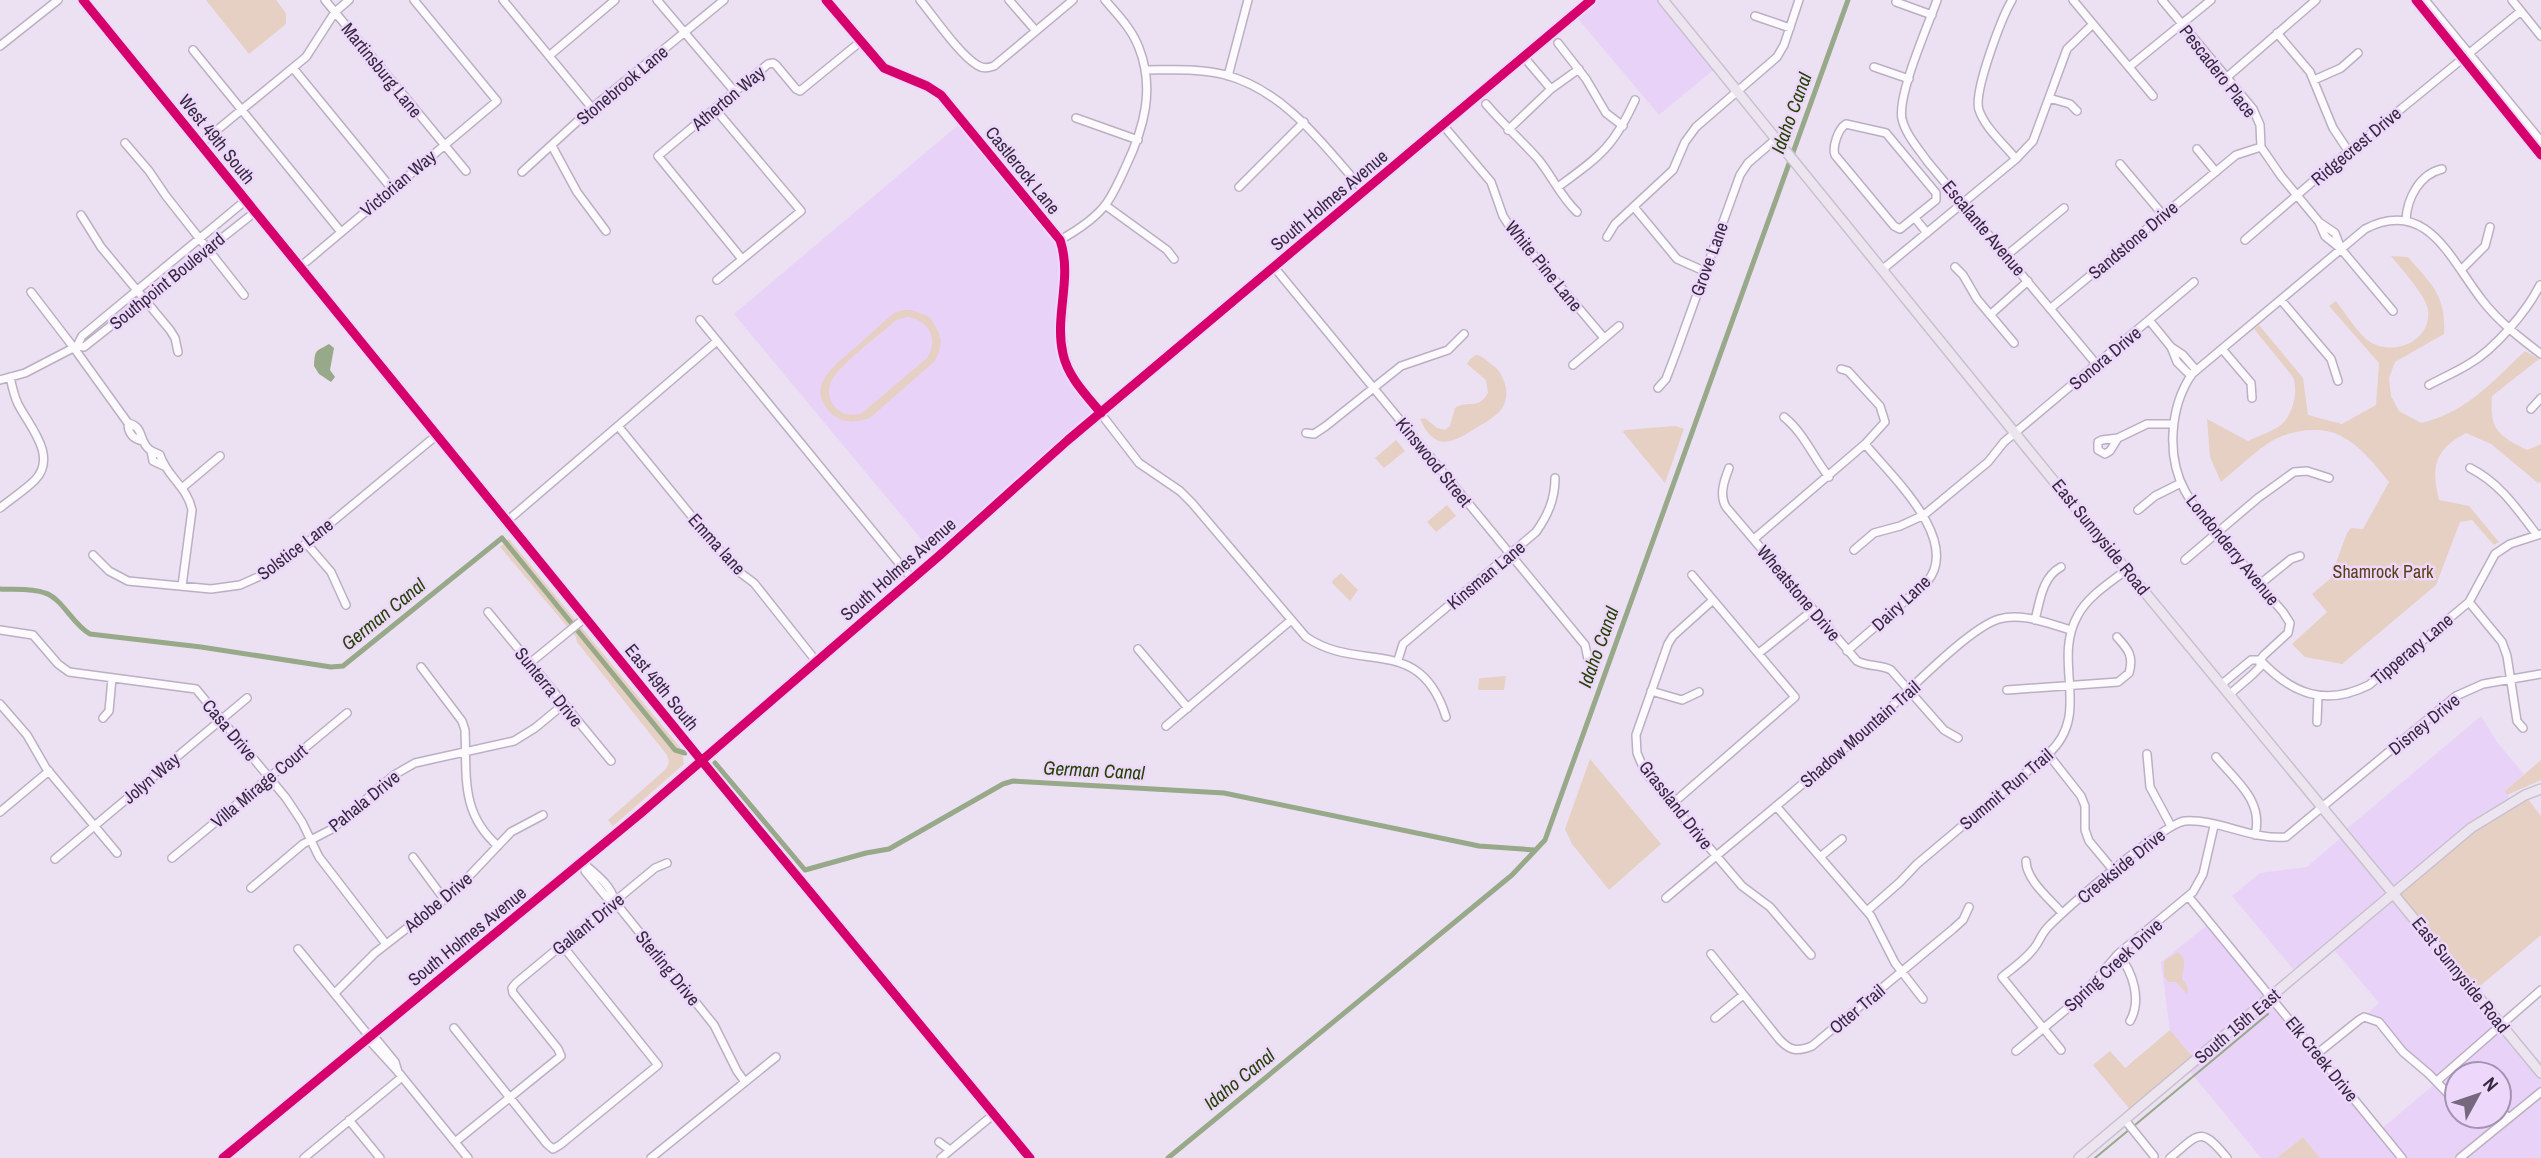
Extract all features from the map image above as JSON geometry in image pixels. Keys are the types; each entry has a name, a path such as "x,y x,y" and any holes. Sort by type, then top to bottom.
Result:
{"main road":[{"name":"East Sunnyside Road","path":"1663,0 2126,570 2541,1073"},
{"name":"South 15th East","path":"2079,1158 2129,1126 2272,998 2486,818 2541,789"}],"street":[{"path":"0,46 58,0"},
{"name":"West 49th South","path":"83,0 326,298"},
{"name":"Martinsburg Lane","path":"325,0 466,171"},
{"path":"200,144 293,68 313,48 335,12 349,0"},
{"name":"Victorian Way","path":"300,267 497,101 414,0"},
{"path":"549,56 615,0"},
{"path":"657,0 735,92"},
{"name":"Stonebrook Lane","path":"522,172 592,108 724,0"},
{"name":"Castlerock Lane","path":"826,0 884,68 927,86 941,95 1060,240 1066,267 1061,330 1063,354 1074,379 1139,463 1180,491 1192,503 1306,637 1328,650 1398,660 1425,679 1441,699 1446,717"},
{"path":"920,0 962,51 976,65 985,68 993,66 1073,0"},
{"path":"1009,0 1036,32"},
{"path":"1060,240 1077,231 1105,205 1138,140 1147,96 1145,70 1135,39 1105,0"},
{"path":"1228,76 1248,0"},
{"name":"South Holmes Avenue","path":"223,1158 584,863 1101,413 1591,0"},
{"path":"1607,237 1615,224 1673,170 1685,142 1696,127 1777,57 1800,0"},
{"name":"Escalante Avenue","path":"1937,0 1902,102 1908,133 1927,161 2097,365"},
{"path":"2012,0 1983,78 1978,106 1984,120 2016,159"},
{"path":"2073,0 2153,96"},
{"name":"Pescadero Place","path":"2162,0 2257,118 2261,147"},
{"path":"2129,67 2211,0"},
{"path":"2226,78 2316,0"},
{"path":"2416,0 2541,141"},
{"path":"2425,0 2541,155"},
{"path":"2511,0 2540,31"},
{"path":"506,1 592,108"},
{"path":"1896,2 1932,15"},
{"name":"Ridgecrest Drive","path":"2245,240 2521,11"},
{"path":"1755,16 1790,28"},
{"path":"1883,269 2016,159 2033,141 2067,49 2093,24"},
{"path":"2277,33 2302,59 2314,80 2333,128 2348,152"},
{"name":"Atherton Way","path":"742,259 658,156 773,63 800,91 860,42"},
{"path":"1558,43 1579,69 1606,113 1623,126"},
{"path":"193,50 341,232"},
{"path":"2314,80 2342,68 2358,53"},
{"path":"1523,57 1551,89"},
{"path":"1874,67 1909,79"},
{"path":"293,68 392,189"},
{"path":"1145,70 1177,69 1228,76 1275,98 1304,122 1364,191"},
{"path":"1508,130 1551,89 1579,69"},
{"path":"2049,98 2070,104 2077,111"},
{"path":"1558,187 1608,148 1623,126 1635,100"},
{"path":"1486,104 1537,158 1577,212"},
{"path":"715,109 801,211 717,280"},
{"path":"1076,118 1138,140"},
{"path":"1239,187 1304,122"},
{"name":"White Pine Lane","path":"1442,124 1491,182 1503,216 1510,227 1604,338"},
{"path":"1849,124 1886,133 1936,193 1936,200 1914,218 1900,229 1894,226 1835,155 1833,150 1843,126 1849,124"},
{"name":"Grove Lane","path":"1658,388 1666,379 1740,175 1748,163 1776,139"},
{"path":"125,143 244,295"},
{"path":"552,146 577,192 606,231"},
{"path":"2261,147 2319,222 2325,236 2341,249 2393,311"},
{"name":"Sandstone Drive","path":"2051,309 2243,151 2261,147"},
{"path":"2197,149 2216,172"},
{"path":"2120,164 2163,215"},
{"path":"2442,169 2427,176 2412,193 2406,220 2427,229 2482,300 2541,354"},
{"name":"Southpoint Boulevard","path":"76,347 82,336 246,200"},
{"path":"1105,205 1167,250 1174,259"},
{"path":"1634,207 1677,259 1704,271"},
{"path":"2007,255 2064,208"},
{"name":"Southpoint Boulevard","path":"0,380 25,373 76,347 84,347 256,212"},
{"path":"81,215 101,247 175,338 178,352"},
{"path":"1914,218 1927,233"},
{"name":"Londonderry Avenue","path":"2230,694 2260,667 2260,660 2290,629 2287,618 2192,503 2181,483 2173,424 2178,400 2193,373 2365,229 2378,222 2406,220"},
{"path":"2460,270 2485,246 2490,227"},
{"name":"Kinswood Street","path":"1274,267 1585,645 1588,659"},
{"path":"1955,267 1977,299 2014,342"},
{"path":"1990,315 2028,281"},
{"name":"Sonora Drive","path":"1854,550 1874,533 1900,526 1924,515 1988,462 2004,442 2194,282"},
{"path":"2429,385 2474,361 2530,303 2540,285"},
{"path":"31,292 76,347 128,423 137,426 148,446 160,455 164,466 187,493 192,510 182,586"},
{"name":"East 49th South","path":"326,298 701,760 1030,1158"},
{"path":"2281,300 2331,359 2338,381"},
{"path":"700,320 912,579"},
{"path":"2149,320 2171,347 2176,362 2193,373"},
{"path":"1573,365 1619,326"},
{"path":"1306,433 1314,434 1326,426 1372,387 1410,361 1448,350 1464,334"},
{"path":"507,521 717,341"},
{"path":"2222,349 2252,383 2252,398"},
{"path":"1754,539 1829,477 1882,427 1886,418 1884,411 1848,371 1841,369"},
{"path":"0,508 35,480 44,459 42,447 17,402 10,377"},
{"path":"2531,409 2541,398"},
{"path":"1784,416 1803,436 1812,456 1829,477"},
{"path":"2118,438 2147,424 2173,424"},
{"name":"Emma lane","path":"618,426 734,568 754,583 817,661"},
{"name":"Solstice Lane","path":"93,555 118,577 128,581 211,589 240,585 267,573 437,435"},
{"name":"Dairy Lane","path":"1847,651 1932,576 1937,561 1937,551 1924,515 1865,444"},
{"path":"182,488 220,456"},
{"name":"Wheatstone Drive","path":"1729,468 1723,486 1723,501 1847,651 1865,665 1891,670 1944,730 1958,738"},
{"path":"2470,468 2498,486 2539,535"},
{"path":"2185,560 2258,498 2294,472 2307,471 2329,478"},
{"name":"Kinsman Lane","path":"1398,660 1403,644 1536,532 1555,493 1555,478"},
{"path":"2138,510 2155,496 2181,483"},
{"name":"Tipperary Lane","path":"2260,660 2295,690 2318,695 2346,694 2369,685 2469,602 2495,554 2510,544 2539,535"},
{"path":"306,543 331,572 346,605"},
{"path":"2260,584 2291,559 2300,556"},
{"path":"2035,620 2045,583 2053,571 2061,567"},
{"name":"Summit Run Trail","path":"1867,911 1917,864 2048,754 2062,739 2067,729 2072,702 2068,652 2071,630 2082,608 2126,570"},
{"path":"1672,804 1795,697 1692,575"},
{"name":"Grassland Drive","path":"1713,600 1673,636 1668,644 1636,735 1637,753 1645,772 1742,886 1770,907 1811,955"},
{"path":"2469,602 2502,642 2507,656 2517,721 2523,728"},
{"path":"1759,653 1813,610"},
{"name":"Sunterra Drive","path":"488,612 611,761"},
{"path":"530,663 586,618"},
{"name":"Shadow Mountain Trail","path":"1666,898 1973,634 1995,620 2008,618 2035,620 2071,630"},
{"path":"1166,726 1290,621"},
{"name":"Casa Drive","path":"0,630 33,635 58,664 69,672 197,690 295,810 319,857 386,944"},
{"path":"2007,690 2118,682 2131,670 2132,658 2117,637"},
{"path":"1138,649 1188,708"},
{"name":"Londonderry Avenue","path":"2222,684 2251,660 2260,660"},
{"path":"421,667 463,721 468,804 481,828 498,846"},
{"name":"Disney Drive","path":"2323,807 2452,699 2483,684 2541,674"},
{"path":"103,718 110,711 112,678"},
{"path":"1651,691 1682,700 1699,692"},
{"path":"2317,722 2318,695"},
{"name":"Jolyn Way","path":"55,859 247,698"},
{"name":"Pahala Drive","path":"251,888 303,844 331,829 401,770 415,763 522,737 564,704"},
{"path":"1,706 27,736 49,771 117,853"},
{"name":"Villa Mirage Court","path":"172,858 346,713"},
{"path":"2048,754 2081,796 2085,806 2085,830 2089,841 2114,871"},
{"path":"2147,754 2150,787 2171,826"},
{"path":"2216,757 2253,801 2258,817 2255,835"},
{"path":"0,812 49,771"},
{"path":"1776,806 1867,911 1901,972 1923,999"},
{"name":"Creekside Drive","path":"2043,1028 2002,977 2029,953 2041,935 2062,913 2171,826 2181,822 2198,821 2263,838 2286,837 2323,807"},
{"name":"Adobe Drive","path":"335,993 386,944 456,890 511,832 543,815"},
{"name":"Spring Creek Drive","path":"2016,1051 2080,998 2119,954 2199,885 2214,826"},
{"path":"1820,857 1842,839"},
{"path":"413,857 444,899"},
{"path":"2026,861 2026,869 2032,878 2062,913"},
{"name":"Sterling Drive","path":"584,863 592,867 613,894 615,902 714,1025 745,1083"},
{"name":"Gallant Drive","path":"510,1098 561,1056 513,993 512,988 655,868 667,863"},
{"name":"Elk Creek Drive","path":"2188,896 2402,1158"},
{"name":"Otter Trail","path":"1743,995 1785,1046 1800,1051 1812,1046 1963,920 1969,907"},
{"path":"454,1028 553,1149 658,1065 562,945"},
{"path":"298,949 468,1158"},
{"path":"1711,954 1743,995 1715,1018"},
{"path":"2119,954 2131,973 2135,1007 2130,1021"},
{"path":"2437,1081 2541,990"},
{"path":"2318,1054 2359,1020 2364,1017 2372,1018 2379,1022 2403,1052 2443,1088"},
{"path":"2043,1028 2061,1050"},
{"path":"651,1158 776,1057"},
{"path":"304,1158 400,1075"},
{"path":"2513,1115 2541,1092"},
{"path":"455,1142 510,1098"},
{"path":"941,1158 994,1114"},
{"path":"349,1120 380,1158"},
{"path":"2129,1126 2153,1157 2160,1154 2169,1158 2195,1138 2203,1136 2211,1140 2227,1158"},
{"path":"2460,1158 2494,1130"},
{"path":"939,1142 950,1150"},
{"path":"2469,1150 2476,1158"}],"shaded area":[{"path":"1591,0 1663,0 1717,67 1659,115 1574,14"},
{"path":"963,121 1060,240 1064,251 1061,330 1067,366 1101,413 937,558 734,314"},
{"path":"329,344 334,348 330,370 335,377 331,382 319,374 314,366 317,351"},
{"path":"2481,716 2497,742 2524,774 2505,791 2513,802 2394,894 2541,1073 2541,1158 2320,1158 2303,1137 2277,1158 2261,1158 2187,1068 2195,1061 2170,1030 2161,962 2210,923 2380,1130 2437,1082 2403,1052 2379,1022 2364,1017 2379,1003 2331,946 2298,975 2232,896 2260,873 2307,867 2345,834 2343,832"}],"green space":[{"path":"206,0 276,0 286,13 286,24 249,54"},
{"name":"Shamrock Park","path":"2391,256 2408,257 2424,275 2440,300 2444,321 2444,334 2395,362 2389,378 2391,396 2399,411 2421,423 2452,411 2490,385 2525,351 2539,359 2492,396 2492,417 2503,436 2517,445 2527,450 2541,444 2541,482 2538,483 2491,444 2466,433 2447,446 2441,453 2436,469 2439,500 2469,506 2499,542 2494,545 2472,520 2460,522 2436,585 2342,664 2305,657 2292,644 2327,612 2312,594 2330,579 2347,533 2351,528 2363,529 2389,482 2367,456 2348,440 2333,433 2314,430 2294,432 2275,439 2221,482 2210,457 2207,419 2248,441 2277,428 2287,417 2295,394 2293,377 2254,329 2259,325 2303,378 2308,415 2342,424 2376,405 2379,363 2329,306 2336,301 2362,335 2376,345 2397,347 2416,339 2423,331 2428,310 2418,290"},
{"path":"912,310 930,317 941,341 935,361 870,418 851,421 837,418 824,405 821,395 825,377 894,313","holes":["908,317 926,326 932,337 927,358 862,413 848,414 836,408 830,399 829,388 842,367 896,320"]},
{"path":"1476,355 1485,359 1500,373 1506,389 1504,404 1496,415 1463,436 1442,442 1430,435 1420,419 1425,418 1437,428 1445,430 1450,426 1455,408 1480,402 1484,398 1488,393 1486,380 1467,364"},
{"path":"1675,426 1684,429 1665,483 1623,432"},
{"path":"1396,440 1405,451 1384,468 1375,458"},
{"path":"1447,505 1456,516 1436,532 1427,522"},
{"path":"509,539 682,750 684,764 613,826 608,820 666,769 669,762 667,755 577,642 576,637 500,547"},
{"path":"1341,573 1358,590 1350,601 1332,583"},
{"path":"1506,676 1504,690 1478,690 1481,678"},
{"path":"1590,759 1661,844 1609,890 1572,844 1565,829"},
{"path":"2541,760 2541,780 2507,795 2505,791"},
{"path":"2525,795 2541,816 2541,935 2474,991 2394,893 2482,821"},
{"path":"2178,952 2184,961 2182,978 2188,988 2187,994 2176,982 2168,982 2164,976 2164,961"},
{"path":"2170,1030 2196,1061 2133,1113 2093,1065 2110,1051 2125,1068"},
{"path":"2303,1137 2320,1158 2277,1158"}],"waterway":[{"name":"Idaho Canal","path":"1168,1158 1512,875 1545,840 1848,0"},
{"name":"German Canal","path":"0,589 45,593 90,634 201,647 331,667 343,666 502,538 675,750 685,753"},
{"name":"German Canal","path":"715,763 805,870 889,849 1003,784 1013,781 1224,793 1479,846 1535,850"},
{"path":"2135,1125 2268,1014"},
{"path":"2095,1158 2130,1129"}],"cycle path":[{"path":"83,0 701,760 1030,1158"},
{"path":"826,0 884,68 927,86 941,95 1060,240 1065,268 1061,326 1063,354 1073,378 1101,413"},
{"path":"223,1158 641,813 940,555 1068,440 1591,0"},
{"path":"2416,0 2541,155"}]}
